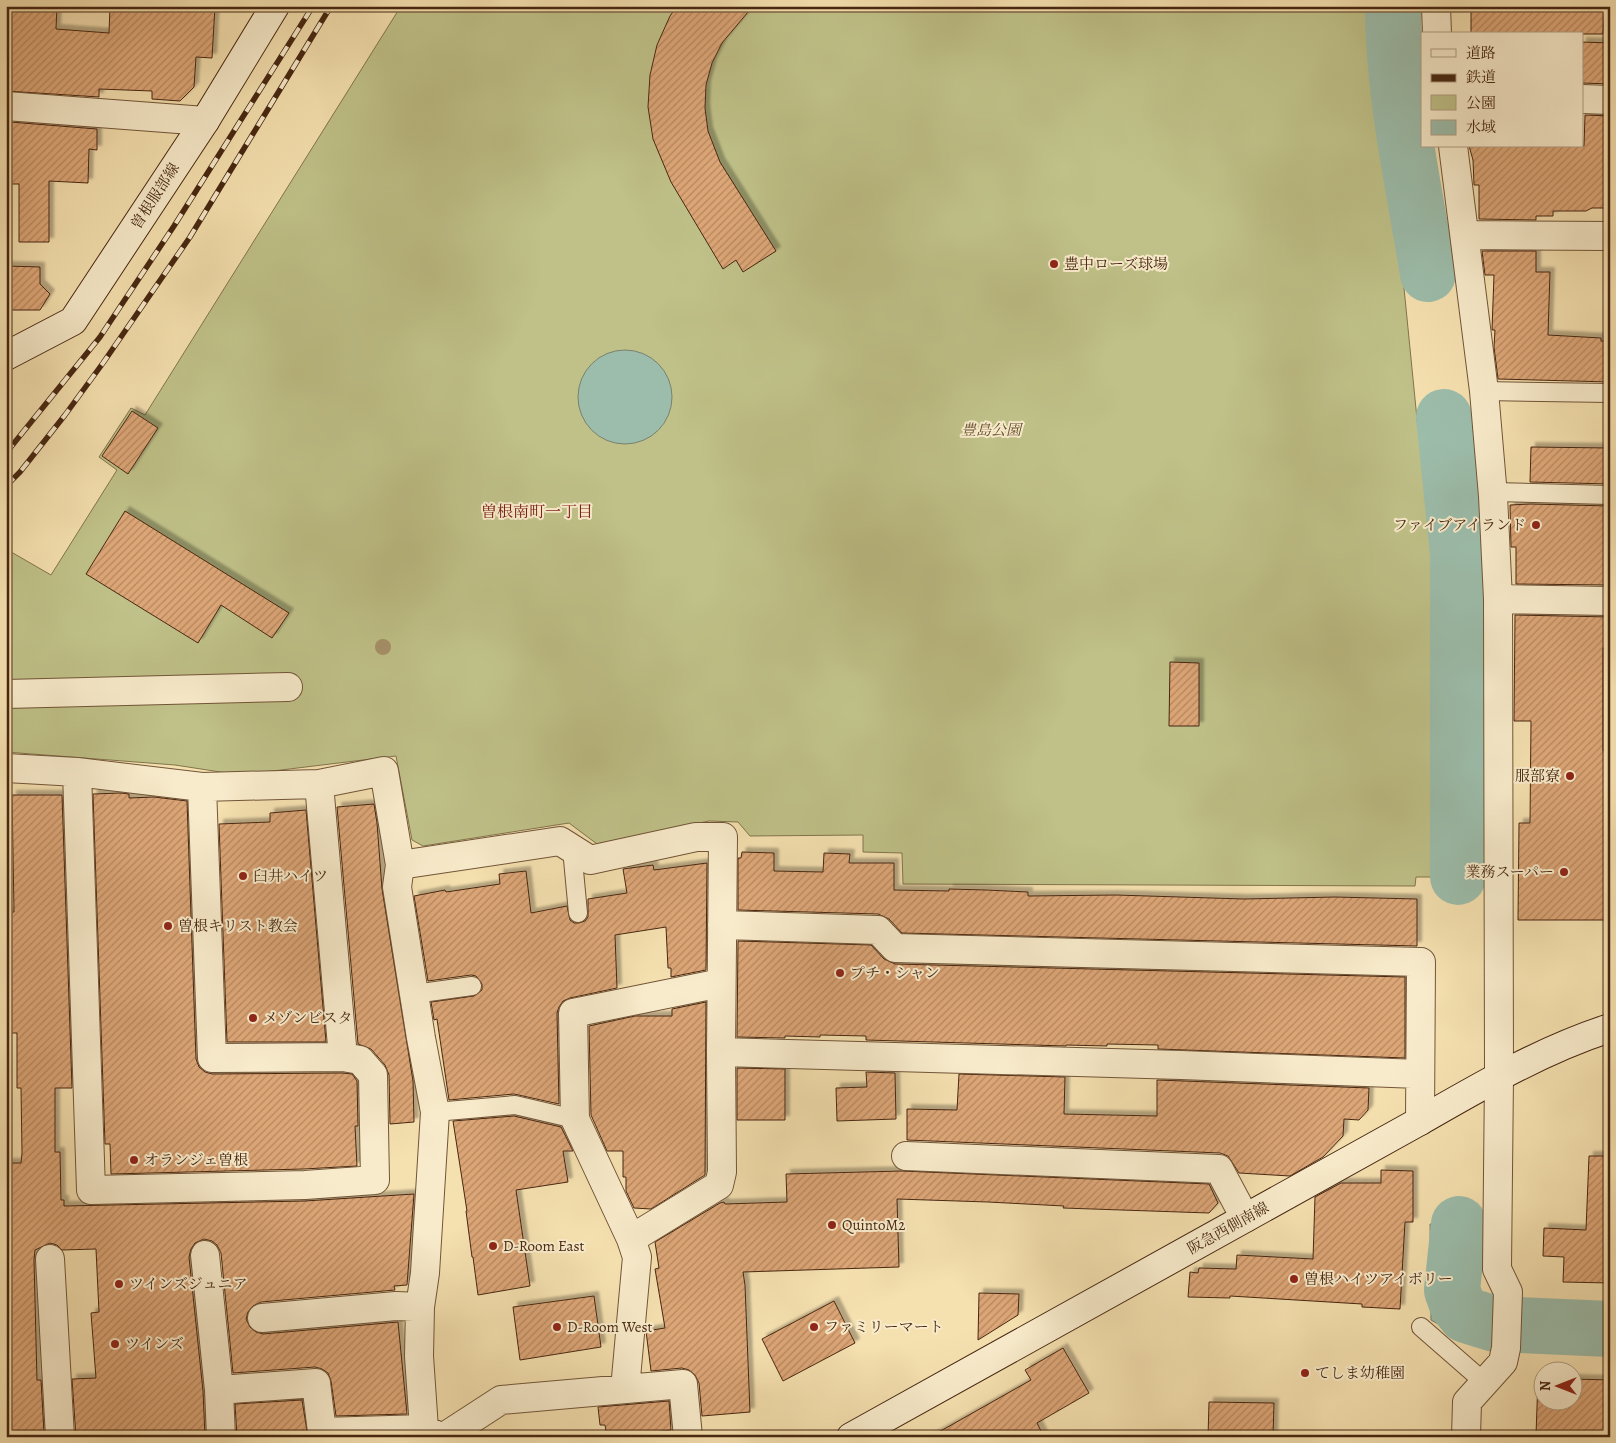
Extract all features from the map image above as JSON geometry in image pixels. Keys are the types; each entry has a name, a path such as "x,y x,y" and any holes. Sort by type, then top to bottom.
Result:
{"street":[{"name":"曽根服部線","path":"6,356 73,321 205,121 275,6"},
{"path":"1436,6 1437,32"},
{"path":"1584,99 1610,100"},
{"path":"6,106 205,121"},
{"path":"1453,148 1484,391 1493,492 1498,599 1499,1076 1496,1269 1508,1292 1506,1348 1503,1362 1466,1402 1466,1437"},
{"path":"1465,235 1610,236"},
{"path":"1498,599 1610,601"},
{"path":"6,694 288,687"},
{"path":"6,768 77,772 202,787 319,784 384,770 400,865 397,887 435,1112 425,1273 420,1307 419,1356 436,1434"},
{"path":"77,772 92,1190 296,1186 375,1180 373,1074 360,1060 343,1058 212,1058 202,787"},
{"path":"319,784 343,1058"},
{"path":"400,865 560,841 590,860 696,838 724,837 721,983 722,1172 719,1185 631,1239"},
{"path":"722,925 878,930 895,948 1420,962 1420,1122"},
{"path":"625,1389 637,1258 631,1239 575,1119 573,1013 721,983"},
{"name":"阪急西側南線","path":"851,1437 1420,1122 1499,1076 1566,1045 1610,1028"},
{"path":"721,1052 1419,1074"},
{"path":"906,1156 1219,1169 1245,1218"},
{"path":"205,1255 219,1390 221,1437"},
{"path":"50,1259 60,1437"},
{"path":"262,1318 396,1306 420,1307"},
{"path":"219,1390 316,1383 322,1432 436,1434 501,1400 683,1384 688,1437"}],"lane":[{"path":"1484,391 1610,393"},
{"path":"1493,492 1610,495"},
{"path":"572,848 578,913"},
{"path":"414,994 472,986"},
{"path":"435,1112 515,1105 575,1119"},
{"path":"1421,1327 1484,1382"}],"green space":[{"name":"豊島公園","path":"401,6 1376,6 1376,47 1403,278 1417,419 1432,529 1431,877 1416,877 1415,886 903,884 902,853 863,852 863,835 750,836 738,822 709,821 597,844 569,823 423,846 412,840 396,756 240,775 175,765 6,752 6,549 51,575 117,470 99,457 131,408 145,415"}],"water":[{"path":"625,350 643,354 658,364 668,379 672,397 668,415 658,430 643,440 625,444 607,440 592,430 582,415 578,397 582,379 592,364 607,354"},
{"path":"1430,1224 1459,1224 1471,1234 1471,1293 1495,1308 1495,1343 1470,1339 1431,1320"}],"building":[{"path":"6,6 57,6 56,29 109,33 110,6 215,6 212,58 196,57 194,87 180,101 152,99 152,91 99,89 99,97 6,91"},
{"path":"677,6 753,6 722,43 712,63 706,85 705,108 708,131 720,162 776,251 743,272 736,260 723,269 671,182 653,139 648,107 650,75 657,45 670,16"},
{"path":"1471,6 1605,6 1603,34 1584,34 1584,32 1471,32"},
{"path":"1584,42 1610,43 1610,84 1584,83"},
{"path":"1585,115 1610,116 1610,208 1592,208 1586,211 1553,211 1553,216 1536,216 1536,220 1479,219 1479,185 1474,185 1473,160 1470,148 1584,148"},
{"path":"10,122 97,129 97,150 89,149 88,183 49,181 49,242 19,242 19,184 9,184"},
{"path":"1482,251 1536,251 1536,272 1550,272 1548,335 1601,338 1601,341 1610,341 1610,382 1498,379 1494,347 1495,330 1492,330 1494,275 1485,275"},
{"path":"6,266 40,267 40,284 50,294 40,310 6,310"},
{"path":"132,411 158,428 128,474 102,456"},
{"path":"1531,447 1610,448 1610,484 1530,482"},
{"path":"1510,505 1610,506 1610,585 1516,584 1516,547 1511,547"},
{"path":"125,511 289,613 272,638 221,605 198,643 86,574"},
{"path":"1515,615 1610,617 1610,648 1603,648 1603,751 1610,751 1610,920 1518,920 1519,823 1530,823 1531,721 1514,721"},
{"path":"1170,662 1199,663 1199,726 1169,726"},
{"path":"93,794 129,794 129,798 154,797 187,801 196,1059 199,1067 205,1072 212,1074 352,1074 357,1081 358,1126 355,1126 357,1166 111,1174 110,1144 105,1144"},
{"path":"12,795 62,795 72,1088 55,1088 55,1152 60,1152 61,1200 64,1200 64,1206 305,1201 414,1194 407,1285 394,1286 395,1290 261,1302 253,1306 248,1312 246,1319 250,1327 256,1332 263,1334 398,1322 407,1414 336,1416 328,1373 315,1367 233,1373 221,1253 217,1245 212,1241 204,1239 195,1243 189,1257 203,1391 205,1437 76,1437 72,1379 96,1378 91,1313 99,1312 96,1249 62,1250 57,1245 50,1243 35,1250 34,1260 37,1380 41,1380 44,1433 6,1433 6,1163 21,1163 22,1153 21,1088 17,1088 17,1033 6,1033 6,912 14,912"},
{"path":"374,804 382,889 413,1081 414,1122 390,1124 389,1075 385,1065 371,1049 358,1044 337,807"},
{"path":"306,810 326,1042 227,1042 219,824 270,822 270,813"},
{"path":"742,852 774,853 774,871 823,872 824,853 850,854 849,863 894,863 894,890 986,890 1028,892 1028,896 1116,895 1244,899 1335,897 1417,899 1417,946 902,933 889,919 878,914 738,910 738,858 741,858"},
{"path":"707,863 706,970 671,977 671,968 668,968 666,927 615,935 617,988 570,998 563,1001 557,1013 559,1104 514,1094 449,1100 437,1019 434,1020 431,1002 474,996 482,990 482,984 476,976 471,975 428,981 414,896 445,890 446,892 500,884 499,874 526,871 531,913 567,906 570,920 574,923 579,923 585,921 588,917 588,899 627,893 623,869 653,865 654,870"},
{"path":"738,941 871,945 884,959 895,964 1405,977 1405,1058 1158,1049 1158,1045 1107,1044 1107,1046 1066,1046 866,1040 866,1036 820,1035 820,1037 785,1036 785,1038 737,1037"},
{"path":"706,1002 705,1175 651,1209 634,1208 626,1191 626,1177 623,1177 623,1151 607,1151 591,1115 589,1026 635,1016 672,1016 672,1009"},
{"path":"737,1068 785,1069 785,1120 737,1120"},
{"path":"866,1072 895,1073 896,1119 837,1121 836,1088 867,1087"},
{"path":"959,1074 1065,1077 1064,1114 1157,1116 1157,1080 1369,1088 1368,1110 1359,1120 1344,1119 1343,1136 1323,1157 1290,1176 1239,1173 1228,1156 1220,1153 907,1140 907,1109 957,1110"},
{"path":"514,1116 561,1127 573,1151 563,1151 568,1182 516,1190 530,1286 478,1295 453,1121"},
{"path":"1589,1156 1610,1156 1610,1283 1563,1282 1564,1257 1543,1256 1544,1228 1586,1230"},
{"path":"1381,1170 1413,1171 1413,1222 1405,1222 1400,1309 1362,1307 1362,1304 1230,1296 1230,1298 1188,1297 1190,1272 1198,1273 1199,1268 1236,1269 1237,1255 1313,1259 1315,1197 1341,1183 1381,1183"},
{"path":"902,1171 1209,1184 1218,1203 1209,1213 1063,1208 1064,1206 897,1199 899,1267 743,1272 750,1412 702,1416 699,1383 695,1375 689,1370 682,1368 651,1371 646,1331 665,1328 655,1269 659,1268 655,1242 720,1203 787,1202 786,1174"},
{"path":"979,1293 1019,1294 1018,1315 978,1340"},
{"name":"D-Room West","path":"594,1296 601,1347 520,1360 513,1307"},
{"path":"834,1301 855,1343 783,1381 762,1339"},
{"path":"1063,1348 1089,1393 1037,1423 1044,1437 930,1437 1031,1380 1025,1370"},
{"path":"1584,1379 1610,1380 1610,1437 1536,1435 1537,1410 1584,1410"},
{"path":"302,1400 308,1437 237,1437 235,1404"},
{"path":"669,1401 671,1430 607,1437 605,1425 600,1425 598,1407"},
{"path":"1209,1402 1274,1403 1273,1437 1208,1437"}],"waterway":[{"path":"1393,6 1396,73 1400,107 1428,274"},
{"path":"1444,417 1458,554 1458,877"},
{"path":"1459,1224 1452,1290 1457,1304 1466,1315 1495,1324 1610,1329"}],"railway":[{"path":"6,453 100,337 174,226 313,6"},
{"path":"6,486 20,472 65,415 190,237 331,6"}],"place":[{"name":"豊中ローズ球場","path":"1054,264"},
{"name":"ファイブアイランド","path":"1536,525"},
{"name":"服部寮","path":"1570,776"},
{"name":"業務スーパー","path":"1564,872"},
{"name":"臼井ハイツ","path":"243,876"},
{"name":"曽根キリスト教会","path":"168,926"},
{"name":"プチ・シャン","path":"840,973"},
{"name":"メゾンビスタ","path":"253,1018"},
{"name":"オランジェ曽根","path":"134,1160"},
{"name":"QuintoM2","path":"832,1225"},
{"name":"D-Room East","path":"493,1246"},
{"name":"曽根ハイツアイボリー","path":"1294,1279"},
{"name":"ツインズジュニア","path":"119,1284"},
{"name":"D-Room West","path":"557,1327"},
{"name":"ファミリーマート","path":"814,1327"},
{"name":"ツインズ","path":"115,1344"},
{"name":"てしま幼稚園","path":"1305,1373"}],"district":[{"name":"曽根南町一丁目","path":"537,512"}]}
